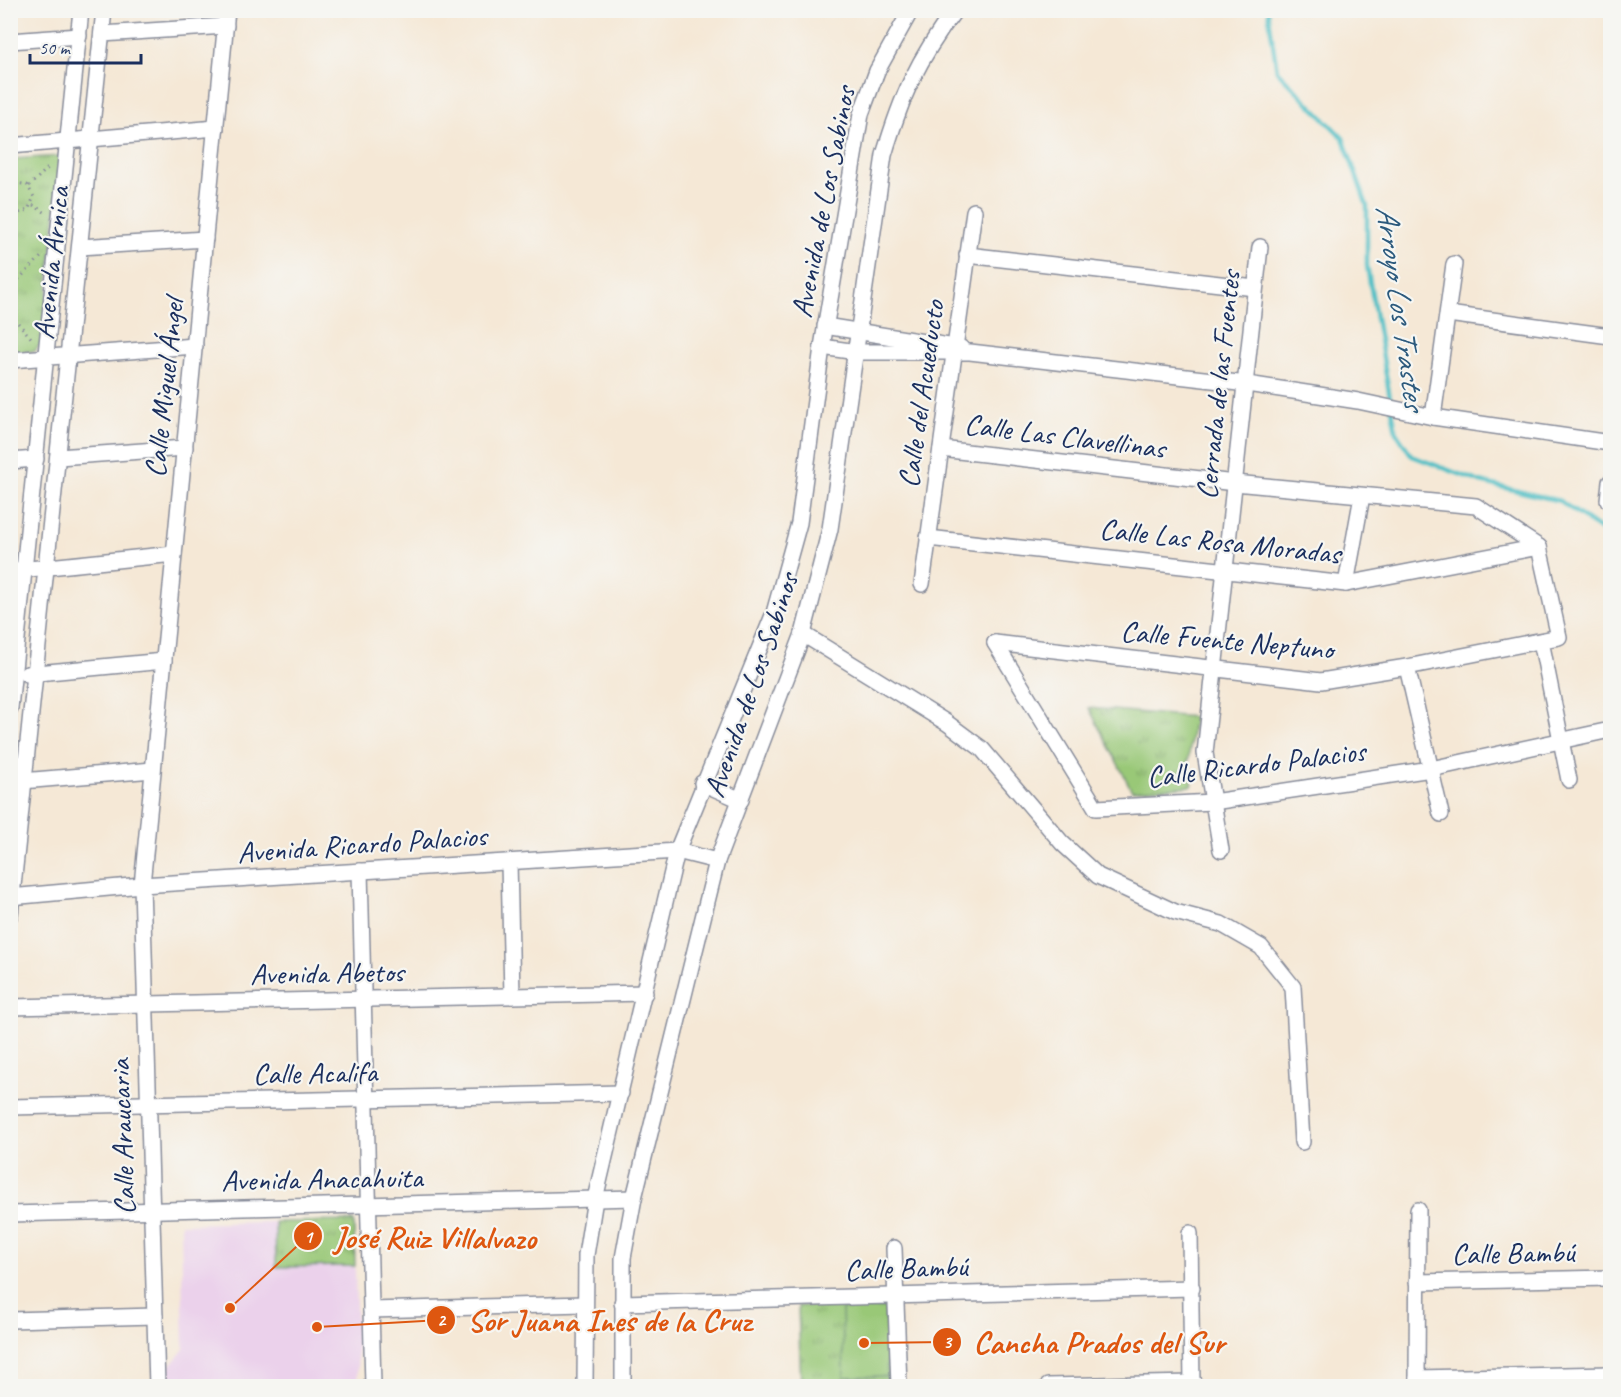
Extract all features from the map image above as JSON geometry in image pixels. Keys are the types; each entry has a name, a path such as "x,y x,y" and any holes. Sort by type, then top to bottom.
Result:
{"street":[{"name":"Avenida Árnica","path":"10,708 18,570 36,459 43,353 81,10"},
{"name":"Avenida Árnica","path":"10,915 18,781 36,673 104,10"},
{"name":"Avenida de Los Sabinos","path":"585,1386 586,1255 596,1199 677,851 702,783 774,613 796,534 825,326 861,114 877,71 911,10"},
{"name":"Avenida de Los Sabinos","path":"623,1386 622,1258 634,1198 717,861 802,634 830,529 884,155 901,100 926,49 955,10"},
{"path":"102,34 227,18"},
{"name":"Calle Miguel Ángel","path":"142,885 227,18"},
{"path":"10,41 79,36"},
{"path":"10,146 216,128"},
{"name":"Calle del Acueducto","path":"922,584 974,211"},
{"path":"80,247 205,239"},
{"name":"Cerrada de las Fuentes","path":"1221,850 1205,753 1260,247"},
{"path":"967,255 1255,288"},
{"path":"1432,417 1454,264"},
{"path":"1448,314 1611,336"},
{"path":"825,326 860,330 954,350 1246,384 1358,401 1432,417 1611,443"},
{"path":"10,360 43,353 69,355 195,345"},
{"path":"822,347 857,352 954,350"},
{"path":"58,457 185,448"},
{"name":"Calle Las Clavellinas","path":"941,448 1235,483 1476,507 1539,548"},
{"path":"10,461 36,459"},
{"path":"1608,500 1611,482"},
{"path":"1346,584 1362,496"},
{"name":"Calle Las Rosa Moradas","path":"928,538 1346,584 1539,548"},
{"name":"Calle Fuente Neptuno","path":"995,643 1321,681 1407,667 1559,637 1539,548"},
{"path":"18,570 174,554"},
{"path":"802,634 947,723 982,749 1062,843 1098,876 1175,912 1221,924 1261,947 1293,987 1302,1142"},
{"path":"1541,641 1569,780"},
{"name":"Calle Ricardo Palacios","path":"995,643 1096,808 1213,802 1431,769 1611,730"},
{"path":"12,675 164,661"},
{"path":"1407,667 1441,814"},
{"path":"18,781 153,770"},
{"path":"702,783 741,800"},
{"name":"Avenida Ricardo Palacios","path":"12,897 142,885 677,851 717,861"},
{"path":"509,862 512,996"},
{"path":"360,871 373,1386"},
{"name":"Calle Araucaria","path":"142,885 157,1386"},
{"name":"Avenida Abetos","path":"10,1007 645,993"},
{"name":"Calle Acalifa","path":"10,1107 621,1093"},
{"name":"Avenida Anacahuita","path":"10,1214 634,1198"},
{"path":"1418,1210 1419,1382 1611,1374"},
{"path":"1048,1386 1193,1385 1190,1233"},
{"path":"894,1248 899,1386"},
{"name":"Calle Bambú","path":"1418,1282 1611,1278"},
{"name":"Calle Bambú","path":"622,1303 1192,1288"},
{"path":"371,1310 585,1304"},
{"path":"10,1320 155,1316"}],"path":[{"path":"29,187 57,158"},
{"path":"10,187 17,183 29,187 34,197 33,205 24,212 10,209"},
{"path":"33,205 52,217"},
{"path":"10,288 49,249"},
{"path":"10,294 13,301 10,310"},
{"path":"10,314 43,353"}],"shaded area":[{"path":"275,1222 276,1267 355,1266 358,1386 170,1386 170,1366 184,1349 181,1224"}],"green space":[{"path":"61,156 43,341 35,351 11,353 11,159"},
{"path":"1089,708 1194,717 1188,762 1192,786 1132,791"},
{"path":"354,1221 355,1266 276,1267 275,1222"},
{"path":"890,1303 892,1386 801,1386 798,1306"},
{"path":"885,1308 887,1376 844,1377 842,1309"}],"waterway":[{"name":"Arroyo Los Trastes","path":"1268,10 1277,71 1343,138 1367,206 1367,266 1396,432 1412,456 1480,482 1560,501 1605,533 1610,574"}],"place":[{"name":"José Ruiz Villalvazo","path":"230,1308"},
{"name":"Sor Juana Ines de la Cruz","path":"317,1327"},
{"name":"Cancha Prados del Sur","path":"864,1343"}]}
